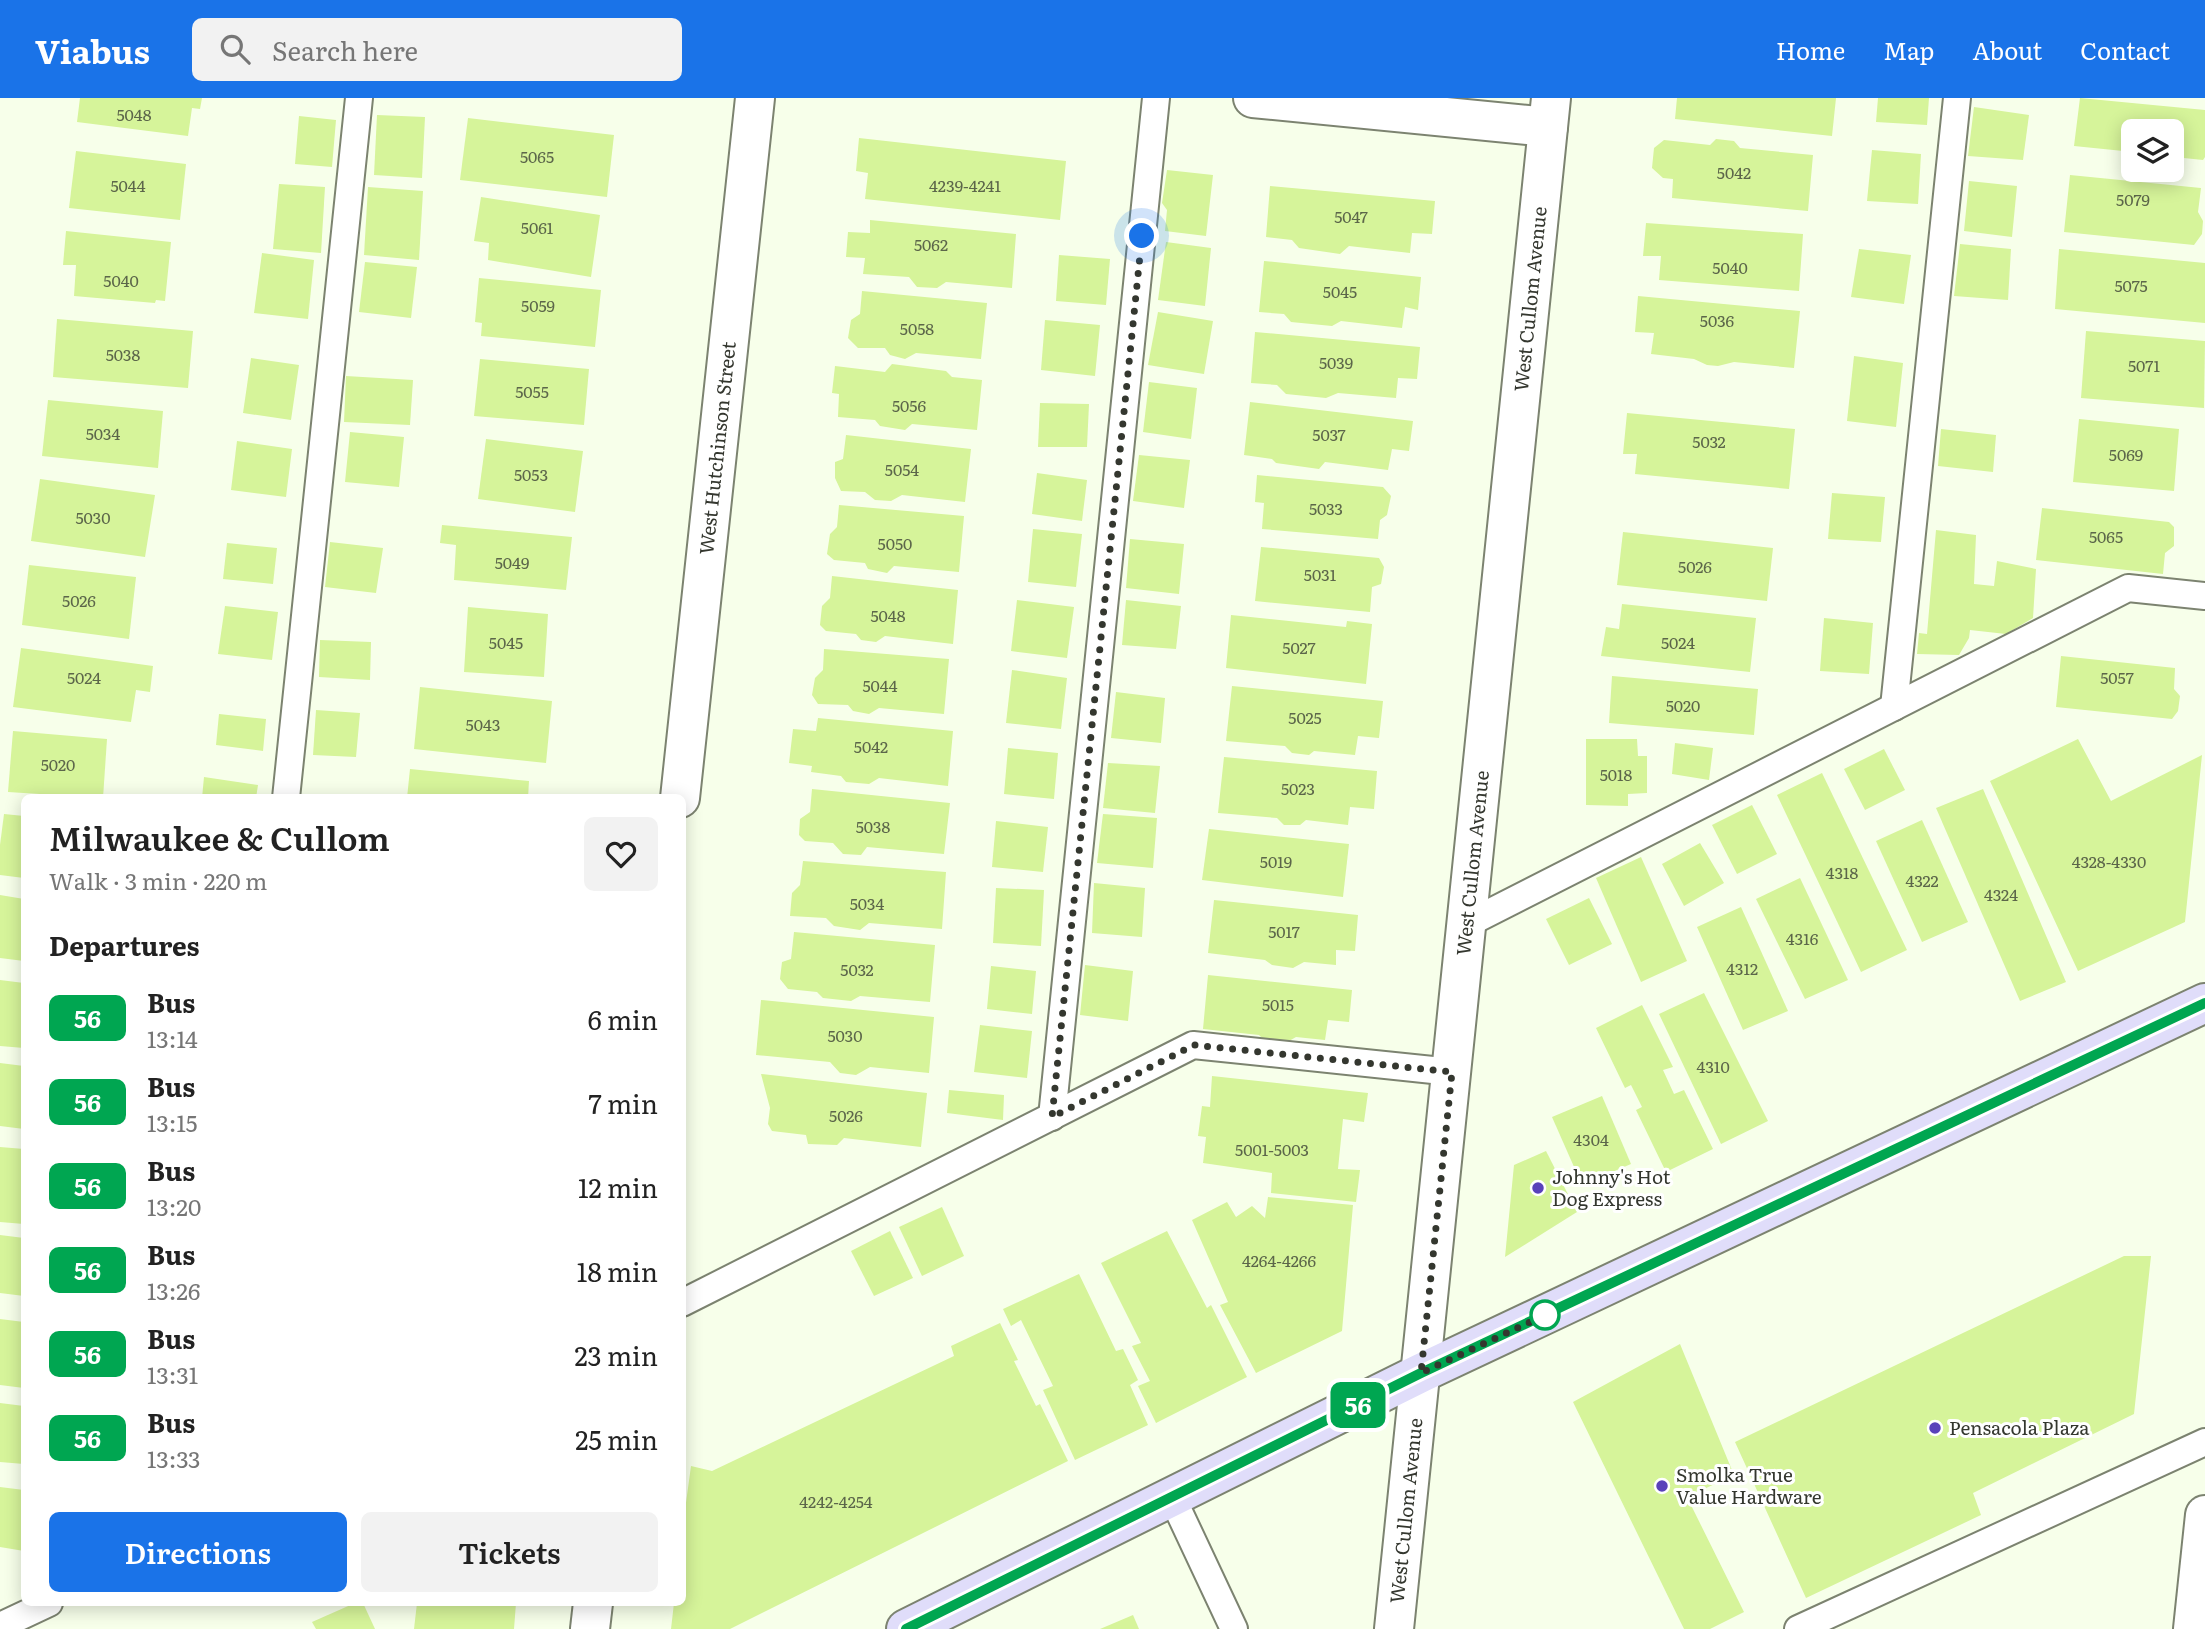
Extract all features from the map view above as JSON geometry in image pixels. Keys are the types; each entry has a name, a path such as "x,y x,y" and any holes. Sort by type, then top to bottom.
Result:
{"main road":[{"path":"906,1629 1421,1373 2205,1003"}],"street":[{"name":"West Hutchinson Street","path":"680,794 755,98"},
{"path":"1252,98 1549,112"},
{"name":"West Cullom Avenue","path":"1394,1629 1549,112"},
{"path":"2193,1629 2205,1515"},
{"path":"590,1629 593,1606"}],"lane":[{"path":"286,794 359,98"},
{"path":"1052,1117 1156,98"},
{"path":"1894,708 1957,98"},
{"path":"1467,924 2128,588 2205,596"},
{"path":"686,1301 1194,1045 1452,1072"},
{"path":"1798,1629 2205,1442"},
{"path":"1172,1497 1234,1629"},
{"path":"0,1626 43,1606"}],"building":[{"path":"80,98 202,98 200,109 192,108 188,136 77,122"},
{"path":"1677,98 1836,98 1832,136 1675,119"},
{"path":"1878,98 1929,98 1927,125 1876,122"},
{"path":"2080,98 2205,110 2203,160 2184,158 2184,119 2121,119 2121,151 2074,146"},
{"path":"1974,107 2029,115 2023,160 1968,156"},
{"path":"377,115 425,117 422,178 374,175"},
{"path":"299,116 336,120 332,167 295,164"},
{"path":"468,118 614,135 607,197 460,180"},
{"path":"859,138 1066,161 1060,220 865,199 868,173 856,171"},
{"path":"1716,139 1734,141 1740,148 1813,155 1808,211 1672,198 1673,179 1663,178 1652,168 1654,148 1664,140 1710,145"},
{"path":"1872,150 1921,154 1918,204 1867,201"},
{"path":"76,151 186,164 180,220 69,208"},
{"path":"1167,170 1213,175 1206,236 1165,231 1167,210 1162,203"},
{"path":"2070,175 2201,188 2198,212 2203,221 2202,234 2194,245 2064,232"},
{"path":"1969,181 2017,186 2012,237 1964,231"},
{"path":"279,184 325,187 321,253 273,249"},
{"path":"1270,186 1435,201 1432,234 1412,233 1410,253 1349,246 1340,254 1299,248 1292,240 1266,237"},
{"path":"368,187 423,191 419,260 364,255"},
{"path":"481,197 600,215 591,277 488,260 489,243 474,241"},
{"path":"870,220 1016,234 1012,288 946,282 937,288 917,287 909,277 863,274 865,258 846,257 848,232 870,233"},
{"path":"1646,223 1803,234 1799,291 1659,280 1661,256 1643,256"},
{"path":"66,231 171,242 165,301 156,300 155,303 74,296 76,265 63,265"},
{"path":"1166,242 1211,248 1205,306 1158,300"},
{"path":"1960,244 2011,249 2008,300 1954,296"},
{"path":"1859,249 1911,255 1904,304 1851,297"},
{"path":"2059,249 2205,263 2205,323 2055,309"},
{"path":"262,253 314,260 308,319 254,313"},
{"path":"1059,255 1110,259 1106,305 1056,301"},
{"path":"1264,261 1421,277 1418,310 1405,307 1402,328 1341,321 1332,326 1291,322 1284,314 1259,312"},
{"path":"365,262 417,267 411,318 359,312"},
{"path":"479,278 601,290 595,347 481,336 482,323 475,322"},
{"path":"862,291 987,303 981,359 916,353 905,359 890,355 885,348 858,348 848,338 851,320 860,314"},
{"path":"1638,296 1800,311 1794,368 1734,362 1718,366 1707,365 1694,359 1651,354 1654,333 1635,332"},
{"path":"1158,312 1213,321 1204,374 1148,365"},
{"path":"57,319 193,331 188,388 53,377"},
{"path":"1045,320 1100,325 1095,376 1041,370"},
{"path":"2086,331 2205,341 2204,408 2081,398"},
{"path":"1255,332 1420,347 1417,379 1398,378 1396,398 1338,393 1326,398 1286,394 1277,385 1251,383"},
{"path":"1854,356 1903,363 1896,427 1847,421"},
{"path":"251,358 299,365 291,420 243,413"},
{"path":"480,359 589,369 584,425 474,416"},
{"path":"892,364 946,371 952,377 982,380 977,430 912,424 905,430 880,426 875,420 838,417 839,394 832,393 835,366 885,372"},
{"path":"346,376 413,380 410,425 344,422"},
{"path":"1149,382 1197,388 1191,439 1143,432"},
{"path":"48,400 163,411 158,468 42,456"},
{"path":"1250,402 1413,421 1409,451 1392,449 1388,470 1325,462 1319,469 1244,455"},
{"path":"1040,403 1089,404 1087,447 1038,447"},
{"path":"1627,413 1795,429 1789,489 1635,474 1637,454 1623,454"},
{"path":"2079,419 2179,429 2174,491 2073,482"},
{"path":"1941,429 1996,435 1993,472 1938,466"},
{"path":"350,432 404,437 399,487 345,482"},
{"path":"846,435 971,449 965,502 902,495 891,501 875,500 865,492 841,491 835,478 835,462 843,459"},
{"path":"486,439 583,451 575,512 478,499"},
{"path":"237,441 292,449 286,497 231,490"},
{"path":"1139,455 1190,460 1184,508 1133,501"},
{"path":"1037,473 1087,480 1082,521 1032,514"},
{"path":"1257,475 1383,487 1391,496 1387,515 1380,520 1378,539 1262,529 1264,503 1255,502"},
{"path":"40,479 155,495 145,557 31,541"},
{"path":"1832,493 1885,497 1881,542 1828,539"},
{"path":"839,505 964,516 959,572 894,566 887,573 868,569 865,563 834,560 827,554 830,534 837,527"},
{"path":"2042,508 2169,522 2174,527 2174,546 2165,553 2163,574 2036,560"},
{"path":"442,525 572,537 566,590 454,580 456,545 440,543"},
{"path":"1033,529 1082,534 1076,587 1028,582"},
{"path":"1936,530 1976,535 1974,584 1994,586 1997,561 2036,569 2033,618 2006,634 1970,630 1969,638 1959,655 1917,654 1919,633 1927,634"},
{"path":"1623,532 1773,548 1767,601 1617,585"},
{"path":"1130,539 1184,544 1179,594 1126,588"},
{"path":"330,542 383,548 376,593 325,587"},
{"path":"227,543 277,548 273,584 223,579"},
{"path":"1261,547 1379,558 1384,567 1381,584 1372,587 1370,612 1255,601"},
{"path":"29,565 136,577 129,639 22,625"},
{"path":"832,576 958,590 953,644 885,636 876,642 861,640 856,634 826,631 820,625 822,606 830,598"},
{"path":"1017,600 1074,607 1067,658 1011,651"},
{"path":"1126,600 1181,606 1176,649 1122,645"},
{"path":"1622,604 1756,618 1750,672 1601,656 1606,627 1619,629"},
{"path":"225,606 278,612 272,660 218,654"},
{"path":"468,607 548,614 544,677 464,672"},
{"path":"1231,615 1346,627 1347,621 1372,624 1366,684 1226,668"},
{"path":"1824,618 1873,623 1869,674 1820,671"},
{"path":"320,640 371,642 370,680 319,677"},
{"path":"21,648 153,666 150,692 136,690 131,722 13,707"},
{"path":"824,649 949,659 944,714 879,708 869,714 853,711 848,705 818,704 812,695 815,678 823,670"},
{"path":"2061,656 2175,668 2174,689 2180,696 2178,711 2172,719 2056,707"},
{"path":"1012,670 1067,678 1061,729 1006,723"},
{"path":"1612,676 1758,689 1754,735 1609,723"},
{"path":"1232,686 1383,701 1379,738 1358,736 1355,755 1314,751 1309,755 1292,753 1285,746 1226,741"},
{"path":"420,687 552,701 546,763 414,749"},
{"path":"1116,692 1165,698 1161,743 1111,738"},
{"path":"316,710 360,713 356,757 313,755"},
{"path":"219,714 266,719 263,751 216,745"},
{"path":"818,718 953,731 948,786 879,778 869,784 846,782 841,776 811,772 812,766 789,763 793,729 816,731"},
{"path":"13,731 107,739 103,794 8,792"},
{"path":"1586,739 1637,739 1638,756 1647,756 1647,793 1628,794 1628,806 1586,805"},
{"path":"2078,739 2111,801 2202,755 2185,922 2078,971 1990,781"},
{"path":"1675,743 1713,748 1709,780 1672,774"},
{"path":"1008,748 1058,753 1054,799 1004,794"},
{"path":"1884,749 1905,790 1865,810 1844,769"},
{"path":"1224,757 1377,771 1374,809 1350,807 1348,825 1306,820 1300,825 1284,825 1277,818 1218,813"},
{"path":"1108,763 1160,766 1155,813 1103,808"},
{"path":"410,769 529,781 528,794 407,794"},
{"path":"1822,773 1907,950 1861,972 1777,795"},
{"path":"204,777 258,785 257,794 202,794"},
{"path":"812,789 950,803 944,854 867,847 861,855 843,854 833,843 805,841 799,835 800,819 810,812"},
{"path":"1983,789 2066,982 2020,1001 1936,808"},
{"path":"1752,805 1777,854 1737,874 1712,825"},
{"path":"4,814 21,816 21,878 0,875"},
{"path":"1103,814 1157,818 1153,868 1097,863"},
{"path":"1922,820 1968,922 1922,942 1876,841"},
{"path":"996,821 1048,827 1043,872 992,867"},
{"path":"1209,829 1349,844 1343,897 1202,880"},
{"path":"1700,843 1724,883 1684,906 1662,864"},
{"path":"1641,857 1687,961 1641,982 1596,878"},
{"path":"803,861 946,872 942,929 869,923 860,930 834,926 826,918 790,916 792,893 800,885"},
{"path":"1800,878 1848,980 1805,999 1756,899"},
{"path":"1094,883 1145,888 1142,937 1092,933"},
{"path":"996,888 1044,890 1041,946 993,943"},
{"path":"0,895 21,898 21,961 0,958"},
{"path":"1589,898 1612,944 1569,965 1546,919"},
{"path":"1214,900 1358,915 1355,951 1336,950 1336,965 1304,962 1293,968 1272,965 1265,960 1208,953"},
{"path":"1741,907 1788,1011 1743,1030 1697,927"},
{"path":"794,932 935,945 930,1002 860,996 851,1001 823,998 817,992 788,989 780,979 782,962 791,959"},
{"path":"1085,965 1133,971 1128,1021 1080,1015"},
{"path":"991,966 1036,971 1032,1014 987,1009"},
{"path":"1208,975 1352,990 1349,1022 1328,1020 1325,1040 1296,1037 1289,1041 1263,1039 1259,1035 1203,1029"},
{"path":"0,980 21,983 21,1048 0,1046"},
{"path":"1704,993 1768,1121 1721,1144 1659,1014"},
{"path":"761,1000 934,1017 929,1073 870,1067 856,1075 840,1073 830,1062 756,1055"},
{"path":"1642,1005 1673,1067 1663,1070 1674,1094 1684,1090 1713,1149 1666,1172 1636,1110 1642,1107 1631,1085 1625,1088 1596,1028"},
{"path":"980,1025 1032,1031 1027,1078 974,1072"},
{"path":"0,1063 21,1066 21,1129 0,1126"},
{"path":"761,1074 927,1093 921,1147 844,1138 837,1145 808,1144 806,1135 772,1131 768,1124 770,1108"},
{"path":"1212,1076 1368,1093 1364,1122 1343,1119 1338,1169 1360,1170 1356,1202 1271,1193 1272,1173 1203,1163 1206,1137 1198,1136 1202,1106 1210,1107"},
{"path":"949,1090 1004,1095 1003,1120 947,1113"},
{"path":"1602,1096 1631,1164 1582,1185 1552,1117"},
{"path":"0,1147 21,1149 21,1224 0,1222"},
{"name":"Johnny's Hot Dog Express","path":"1546,1151 1577,1212 1505,1257 1514,1165"},
{"path":"1268,1197 1353,1205 1342,1331 1256,1373 1220,1305 1228,1302 1192,1220 1227,1202 1236,1217 1252,1206 1265,1218"},
{"path":"942,1207 964,1256 922,1276 899,1227"},
{"path":"890,1231 913,1278 874,1296 851,1251"},
{"path":"1167,1231 1207,1308 1211,1305 1247,1377 1156,1423 1138,1386 1150,1381 1132,1346 1141,1343 1101,1263"},
{"path":"0,1235 21,1238 21,1296 0,1293"},
{"name":"Pensacola Plaza","path":"2124,1256 2151,1256 2134,1414 1973,1493 1981,1515 1806,1598 1735,1442"},
{"path":"1079,1274 1116,1351 1123,1349 1138,1380 1130,1385 1148,1425 1075,1460 1043,1390 1053,1386 1021,1320 1011,1326 1003,1309"},
{"path":"0,1319 21,1322 21,1388 0,1385"},
{"path":"1000,1323 1018,1360 1014,1361 1036,1406 1040,1404 1068,1461 730,1629 671,1629 674,1606 686,1606 686,1503 691,1466 712,1471 954,1356 951,1346"},
{"name":"Smolka True Value Hardware","path":"1680,1344 1734,1475 1687,1497 1744,1612 1710,1629 1684,1629 1573,1402"},
{"path":"0,1403 21,1406 21,1464 0,1462"},
{"path":"0,1487 21,1490 21,1550 0,1547"},
{"path":"348,1606 364,1606 375,1629 316,1629 312,1622"},
{"path":"417,1606 516,1606 514,1629 414,1629"},
{"path":"1133,1615 1139,1629 1100,1629"}],"bus line":[{"name":"56","path":"906,1629 1421,1373 2205,1003"}],"place":[{"name":"Johnny's Hot Dog Express","path":"1538,1188"},
{"name":"Pensacola Plaza","path":"1935,1428"},
{"name":"Smolka True Value Hardware","path":"1662,1486"}],"route":[{"path":"1142,236 1052,1117 1194,1045 1452,1072 1421,1373 1545,1315"}]}
